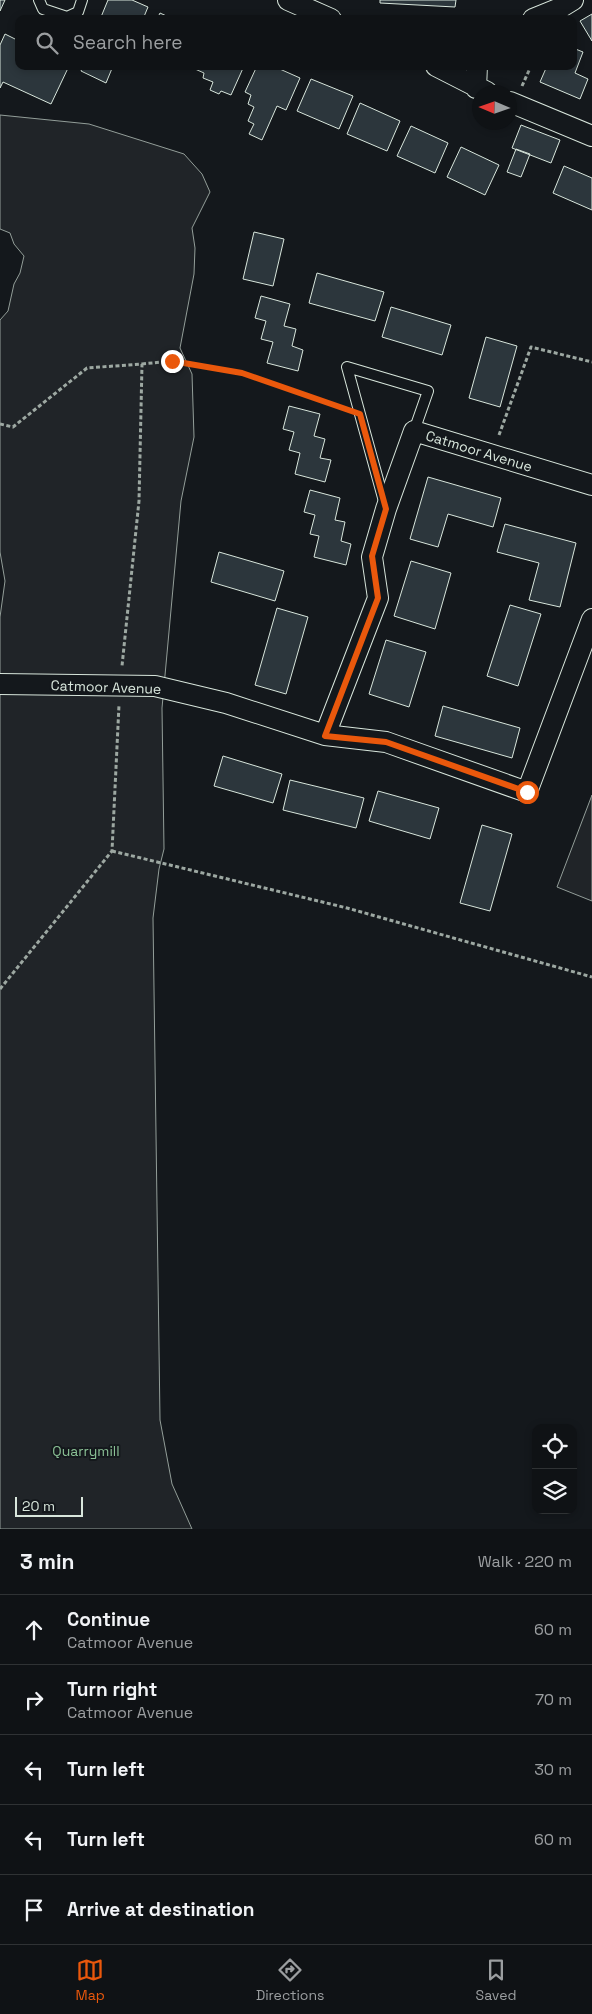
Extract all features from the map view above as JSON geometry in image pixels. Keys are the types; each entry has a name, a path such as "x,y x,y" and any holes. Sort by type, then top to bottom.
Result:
{"street":[{"path":"288,0 322,15"},
{"path":"543,15 573,0"},
{"path":"444,70 472,85"},
{"path":"478,70 481,85"},
{"path":"517,105 592,136"},
{"name":"Catmoor Avenue","path":"325,736 378,598 372,556 386,509 414,432 592,485"},
{"name":"Catmoor Avenue","path":"0,684 155,686 226,703 325,736 386,742 527,792 592,619"}],"lane":[{"path":"39,0 43,9 61,15"},
{"path":"71,15 78,12 82,0"},
{"path":"386,509 347,367 428,391 414,432"}],"path":[{"path":"492,454 531,347 592,362"},
{"path":"0,424 13,427 87,368 172,361 242,373 360,414"},
{"path":"0,989 112,851 120,686 139,502 142,364"},
{"path":"112,851 348,908 592,977"}],"green space":[{"name":"Quarrymill","path":"0,115 89,124 184,154 202,174 210,192 192,228 195,248 194,274 180,348 192,374 194,437 181,501 162,708 164,849 159,869 153,918 160,1420 172,1484 192,1529 0,1529 0,617 5,581 0,552 0,320 8,311 14,284 20,273 24,256 14,244 10,233 0,229"},
{"path":"592,795 592,901 557,887"}],"building":[{"path":"0,0 5,0 0,11"},
{"path":"108,0 132,0 148,7 145,15 102,15"},
{"path":"380,0 456,0 455,7 380,3"},
{"path":"592,14 592,41 580,21"},
{"path":"5,34 15,39 15,70 67,70 51,104 3,82 0,88 0,45"},
{"path":"577,50 583,52 577,68"},
{"path":"81,70 111,70 106,83"},
{"path":"197,70 242,70 231,95 221,91 219,94 210,90 213,82 203,78 204,73"},
{"path":"255,70 282,70 300,78 286,110 277,106 262,140 249,134 254,124 248,121 254,107 248,104 251,95 245,92"},
{"path":"545,70 576,70 575,73 588,79 580,99 540,82"},
{"path":"311,79 353,96 339,129 297,111"},
{"path":"360,103 400,121 387,151 347,134"},
{"path":"521,125 560,140 551,163 512,148"},
{"path":"411,126 448,143 435,173 397,156"},
{"path":"461,147 499,165 485,195 447,177"},
{"path":"516,149 530,154 521,177 507,172"},
{"path":"564,166 592,178 592,210 553,193"},
{"path":"254,232 284,239 273,286 243,279"},
{"path":"317,273 384,292 375,321 309,303"},
{"path":"261,296 290,304 284,326 296,329 292,346 303,350 298,371 267,363 273,342 261,339 266,321 255,318"},
{"path":"391,307 451,325 442,355 382,337"},
{"path":"486,337 517,346 500,407 469,398"},
{"path":"289,406 320,414 314,436 325,439 320,458 331,460 325,482 295,474 300,453 289,450 294,432 283,429"},
{"path":"428,477 501,498 493,527 448,514 438,547 410,539"},
{"path":"310,490 340,498 335,520 345,522 341,541 351,544 346,565 314,557 319,536 310,534 315,515 304,512"},
{"path":"505,524 576,543 560,607 529,600 539,563 497,552"},
{"path":"219,552 284,571 275,601 211,582"},
{"path":"411,561 451,573 435,629 394,616"},
{"path":"510,605 541,614 518,686 487,676"},
{"path":"277,608 308,617 286,694 255,685"},
{"path":"386,640 426,652 409,707 369,694"},
{"path":"443,706 520,728 512,758 435,736"},
{"path":"223,756 282,774 273,803 214,786"},
{"path":"290,780 364,798 356,828 283,810"},
{"path":"378,791 439,808 430,839 369,821"},
{"path":"482,825 512,834 490,911 460,903"}],"route":[{"path":"172,361 242,373 360,414 386,509 372,556 378,598 325,736 386,742 527,792"}]}
